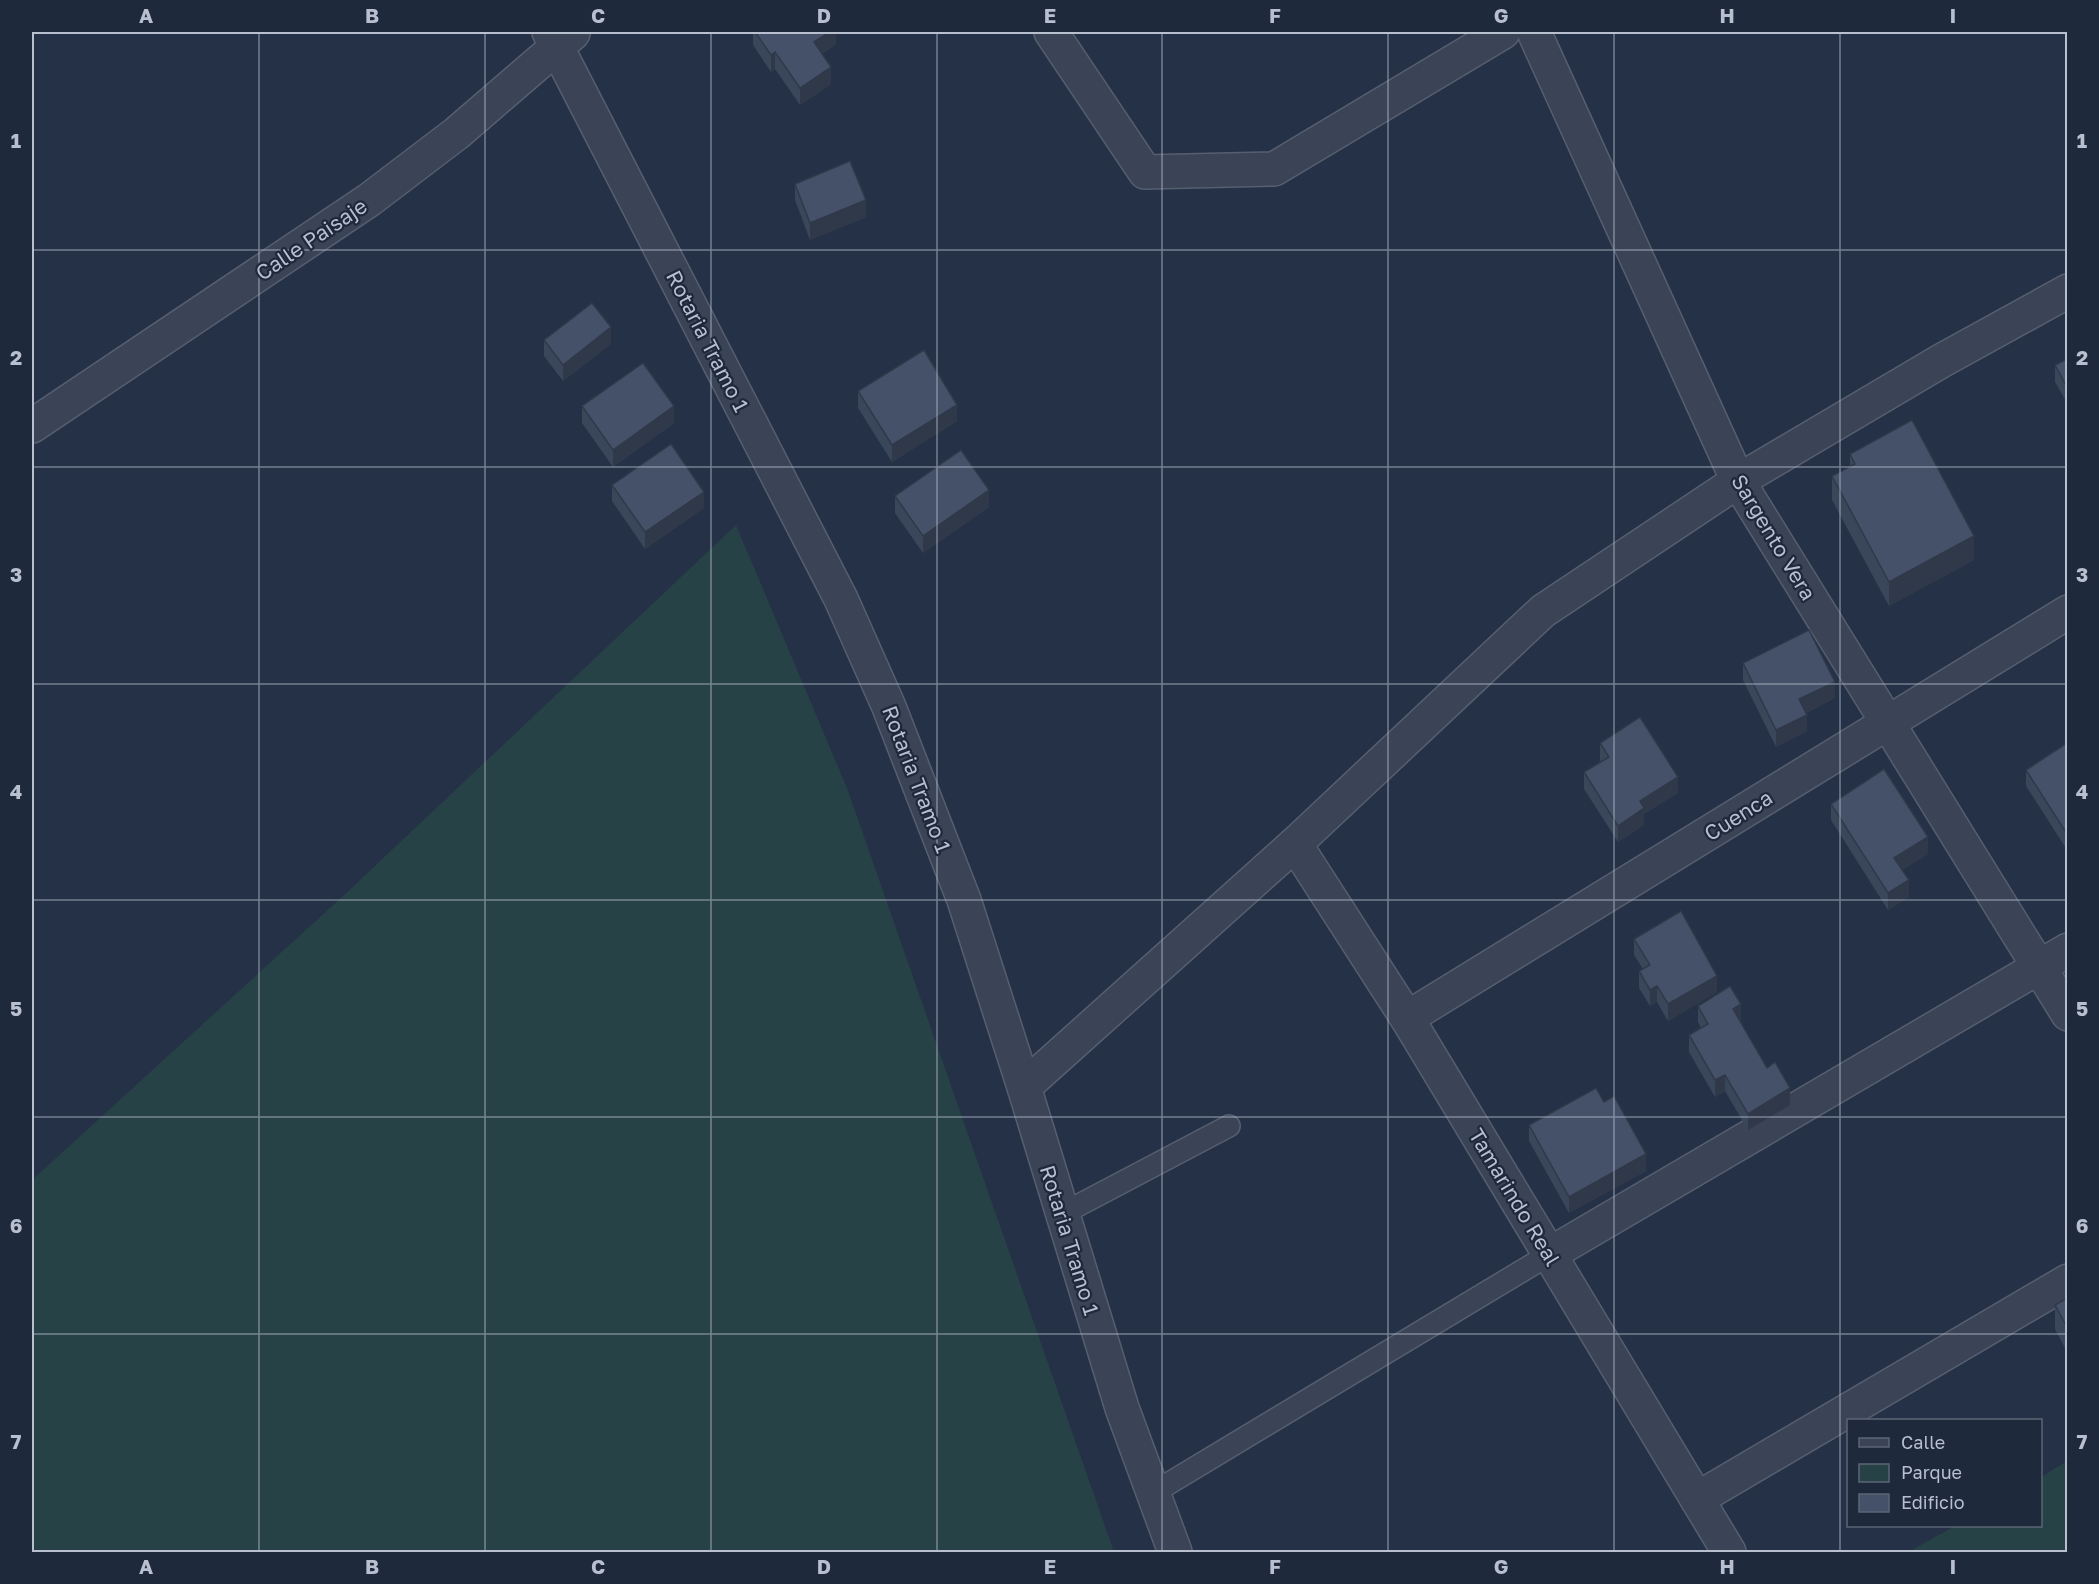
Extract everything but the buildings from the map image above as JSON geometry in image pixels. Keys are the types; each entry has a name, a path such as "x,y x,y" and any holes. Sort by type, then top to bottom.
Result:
{"street":[{"path":"1051,32 1145,172 1274,169 1503,32"},
{"name":"Sargento Vera","path":"1534,32 1738,481 2067,1014"},
{"name":"Calle Paisaje","path":"32,426 369,200 457,133 560,37"},
{"name":"Rotaria Tramo 1","path":"560,37 841,599 889,707 964,900 1122,1408 1175,1552"},
{"path":"1024,1087 1295,844 1543,611 1738,481 1941,361 2067,291"},
{"name":"Cuenca","path":"1407,1018 2067,612"},
{"name":"Tamarindo Real","path":"1295,844 1407,1018 1729,1552"},
{"path":"1550,1254 2067,950"},
{"path":"1697,1499 2067,1281"}],"lane":[{"path":"1062,1214 1229,1126"},
{"path":"1153,1494 1550,1254"}],"green space":[{"path":"736,525 847,788 1114,1552 32,1552 32,1180 342,897"},
{"path":"2067,1461 2067,1552 1908,1552 1953,1527 2042,1527 2042,1476"}]}
